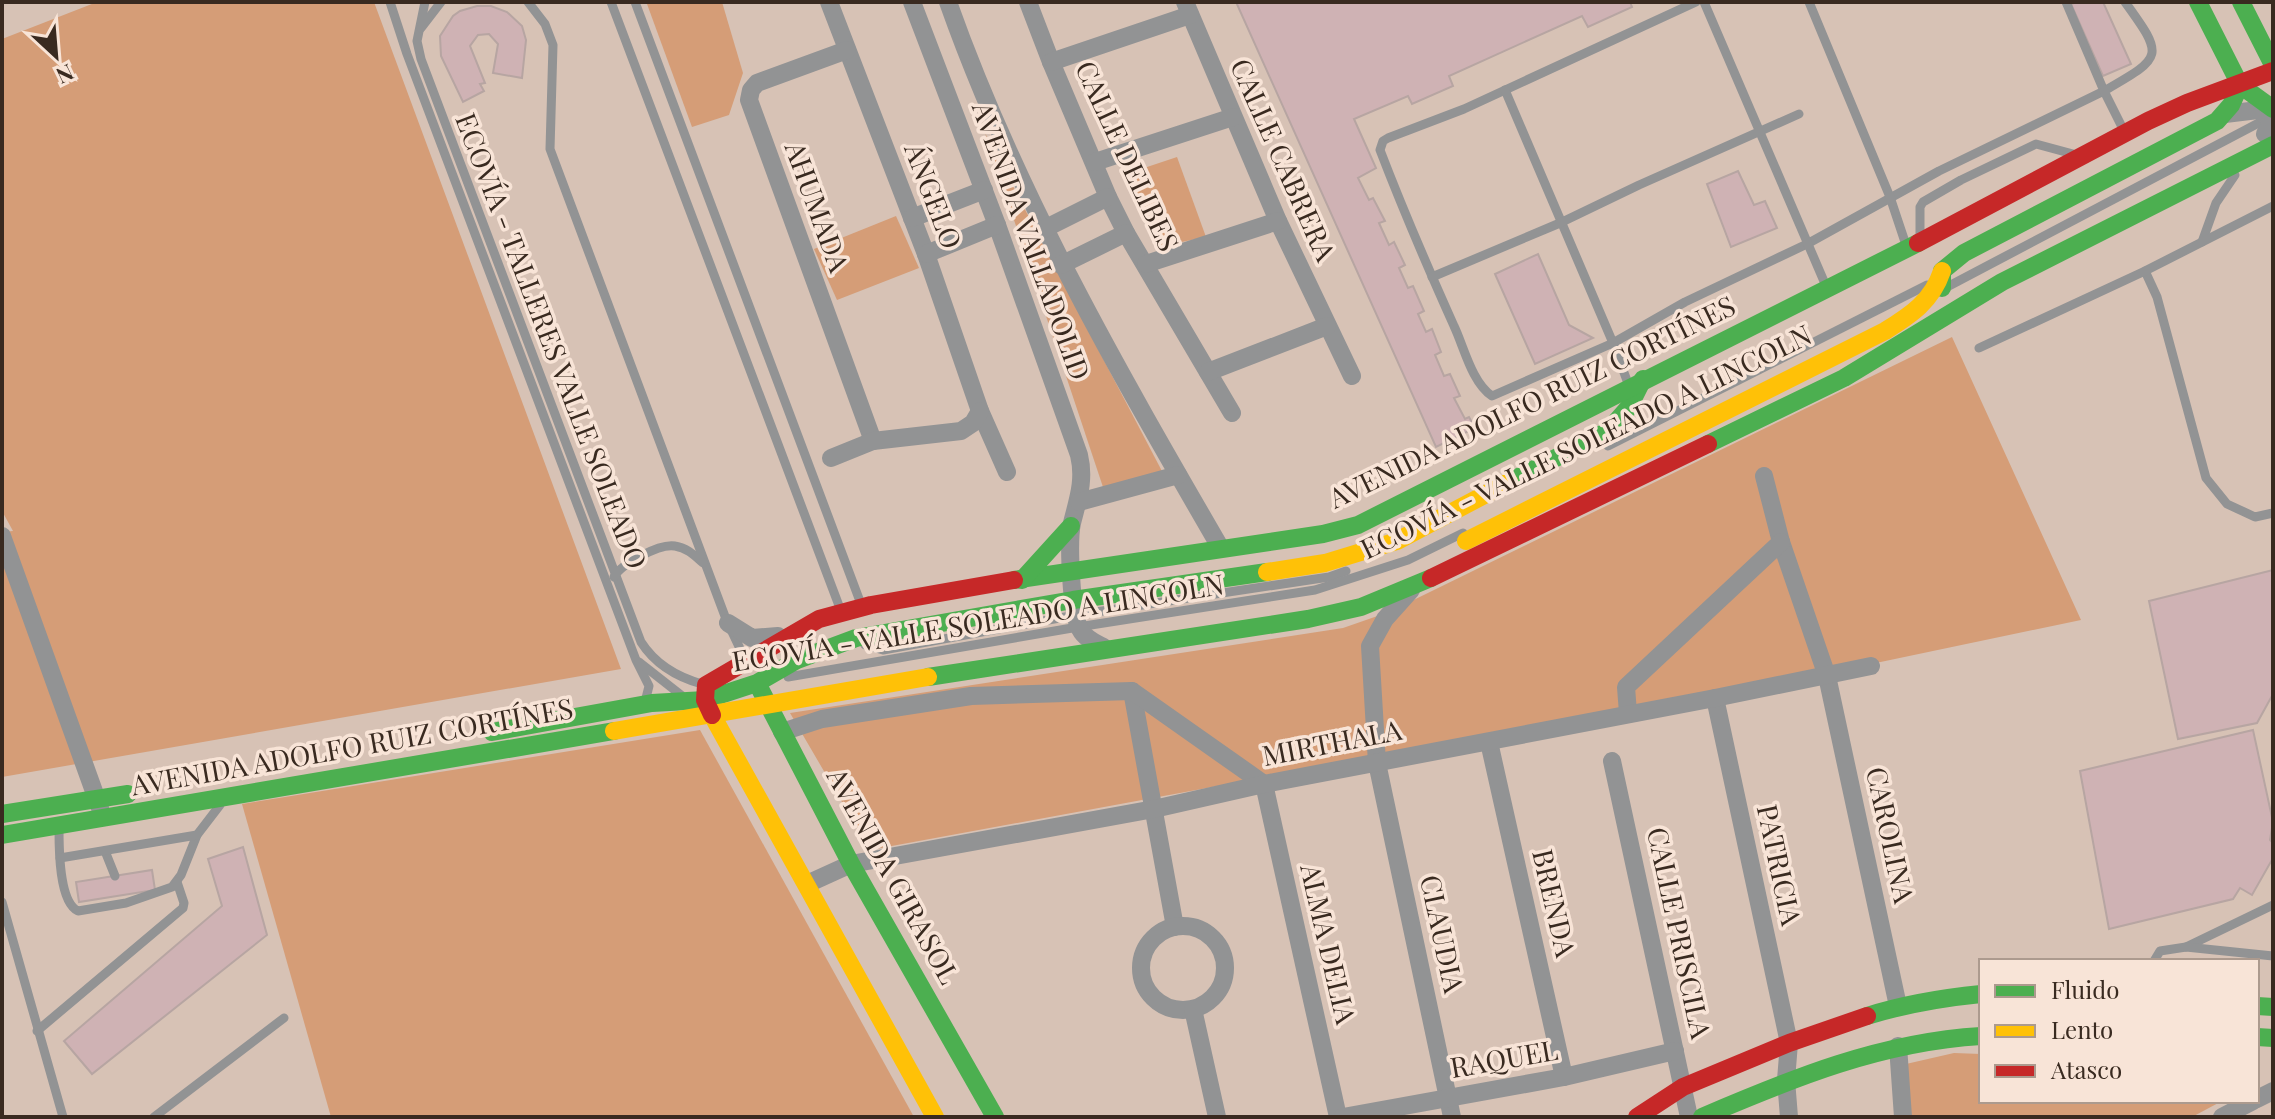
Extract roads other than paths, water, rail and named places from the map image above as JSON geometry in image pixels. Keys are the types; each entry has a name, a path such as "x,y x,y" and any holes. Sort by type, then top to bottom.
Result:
{"main road":[{"path":"476,735 646,704 728,693 762,692 797,660 848,626 1086,628 1290,614 1347,602 1412,579 1836,369 1960,298 1995,272 2205,168 2269,119 2240,85 2198,2"},
{"path":"2241,2 2273,68"},
{"name":"AVENIDA ADOLFO RUIZ CORTÍNES","path":"2,835 679,720 745,660 819,619 848,626 863,607 1071,570 1323,534 1358,525 1914,246 2125,133 2187,103 2240,85 2273,68"},
{"path":"1086,628 1314,601 1363,589 1399,574 1885,331 1918,311 1939,287 1942,271 1964,253 2207,127 2225,114 2240,85"},
{"name":"AVENIDA ADOLFO RUIZ CORTÍNES","path":"699,699 762,692 1086,628 1294,621 1370,603 1413,587 1562,518 1844,378 2002,282 2244,162 2269,119"},
{"path":"2086,153 2144,160"},
{"path":"1939,287 1960,298 1980,297"},
{"path":"1086,628 1397,541 1608,431 1625,414 1638,394 1636,383"},
{"path":"1022,580 1071,526"},
{"name":"AVENIDA GIRASOL","path":"745,660 851,864 995,1117"},
{"path":"699,699 807,884 935,1117"},
{"path":"2,814 143,791"},
{"path":"1637,1117 1683,1087 1789,1043 1898,1006 1936,998 1979,994"},
{"path":"1702,1117 1786,1080 1898,1046 1979,1036"}],"street":[{"name":"ÁNGELO","path":"829,2 926,254 980,411 1007,472"},
{"name":"AVENIDA VALLADOLID","path":"912,2 997,225 1079,455 1082,469 1079,502 1071,526 1071,570 1086,628"},
{"name":"AVENIDA VALLADOLID","path":"948,2 983,94 1061,265 1220,547"},
{"name":"CALLE DELIBES","path":"1028,2 1108,197 1232,413"},
{"path":"1051,62 1188,9"},
{"name":"CALLE CABRERA","path":"1188,9 1278,221 1352,376"},
{"name":"AHUMADA","path":"847,50 757,83 751,90 749,100 873,441"},
{"path":"2225,114 2269,119"},
{"path":"1095,162 1233,117"},
{"path":"912,218 984,190"},
{"path":"1044,229 1108,197"},
{"path":"1146,264 1278,221"},
{"path":"926,254 997,225"},
{"path":"1061,265 1126,233"},
{"path":"1208,372 1327,326"},
{"path":"831,458 873,441 961,431 973,423 980,411"},
{"path":"1079,502 1178,475"},
{"name":"CAROLINA","path":"1764,476 1781,542 1827,676 1898,1006"},
{"path":"2,536 103,817"},
{"path":"1628,713 1626,687 1781,542"},
{"path":"1370,646 1385,619 1413,587"},
{"name":"CLAUDIA","path":"1370,603 1364,631 1370,646 1377,763 1452,1117"},
{"path":"728,623 752,638 783,635 804,628"},
{"name":"MIRTHALA","path":"807,884 851,864 1154,809 1264,784 1871,666"},
{"path":"782,732 822,719 971,696 1132,691 1264,784"},
{"path":"1132,691 1175,927"},
{"name":"PATRICIA","path":"1715,698 1789,1043 1786,1080 1789,1117"},
{"name":"BRENDA","path":"1489,742 1564,1077"},
{"name":"CALLE PRISCILA","path":"1612,761 1689,1117"},
{"name":"ALMA DELIA","path":"1264,784 1340,1117"},
{"path":"1175,927 1187,927 1209,935 1222,954 1224,977 1220,988 1213,997 1193,1009 1178,1010 1164,1006 1152,997 1144,984 1141,970 1143,955 1150,942 1161,932 1175,927"},
{"path":"1193,1009 1217,1117"},
{"path":"1898,1046 1903,1117"},
{"name":"RAQUEL","path":"1340,1117 1564,1077 1675,1051"},
{"path":"2222,1117 2249,1103"}],"lane":[{"path":"390,2 609,589 649,686 646,704"},
{"name":"ECOVÍA - TALLERES VALLE SOLEADO","path":"425,2 417,41 421,59 616,573 647,651 699,699"},
{"path":"407,54 441,2"},
{"path":"528,2 545,24 553,45 550,149 728,623 745,660"},
{"path":"611,2 848,626"},
{"path":"635,2 863,607"},
{"path":"1696,2 1505,90 1388,138 1381,145 1395,192 1432,277 1477,378 1492,396 1613,343 1685,302 1807,244 1890,197 2104,91 2139,70 2153,53 2150,37 2125,2"},
{"path":"1704,2 1827,289"},
{"path":"1809,2 1890,197 1914,246"},
{"path":"2066,2 2125,133"},
{"path":"1505,90 1613,343 1636,383"},
{"path":"1432,277 1560,223 1799,114"},
{"path":"1596,452 1939,287 2269,119"},
{"path":"1914,246 1923,202 1961,180 2036,144 2086,153"},
{"path":"2202,242 2216,203 2244,162"},
{"path":"1979,348 2145,271 2273,206"},
{"path":"2145,271 2157,297 2206,478 2227,504 2255,517 2273,513"},
{"name":"ECOVÍA - VALLE SOLEADO A LINCOLN","path":"699,699 726,687 762,692 1329,577 1399,551 1455,523"},
{"path":"609,589 624,564 671,545 687,549 706,565"},
{"path":"636,660 699,699"},
{"path":"59,826 60,858 68,902 74,910 165,891 177,882 197,835 227,795"},
{"path":"60,858 197,835"},
{"path":"105,851 115,876"},
{"path":"37,1031 183,908 177,882"},
{"path":"2,902 63,1117"},
{"path":"2186,947 2273,905"},
{"path":"2155,959 2160,951 2186,947 2273,956"},
{"path":"154,1117 284,1018"}]}
